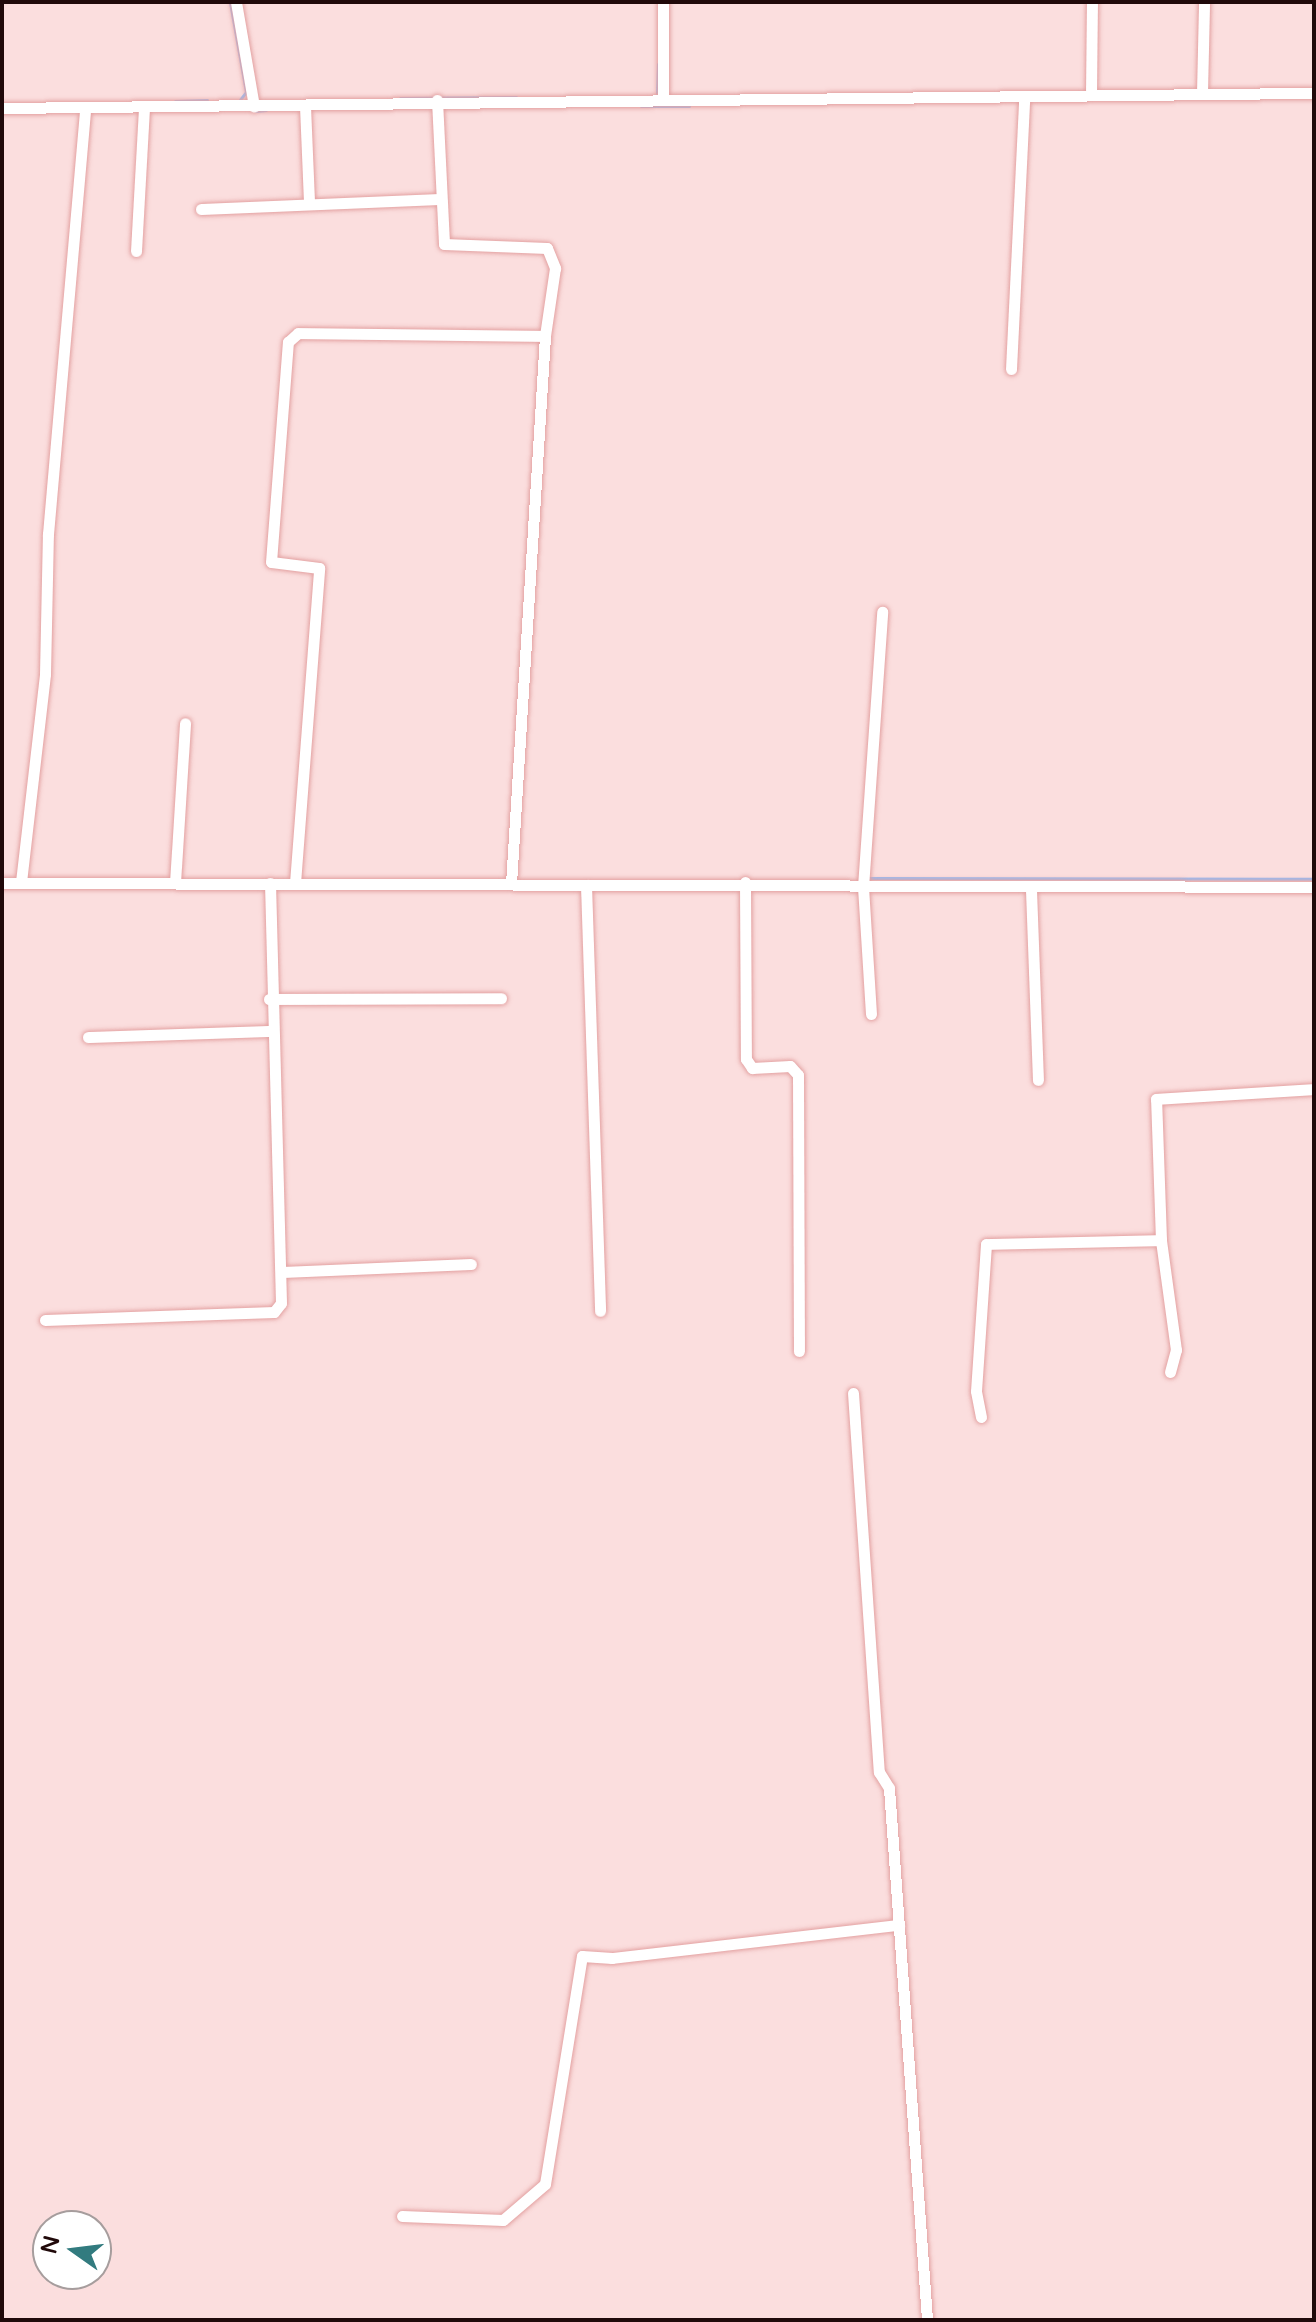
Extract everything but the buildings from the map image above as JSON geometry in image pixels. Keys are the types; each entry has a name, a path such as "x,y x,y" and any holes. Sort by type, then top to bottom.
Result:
{"street":[{"path":"236,2 254,106"},
{"path":"663,2 663,100"},
{"path":"1091,94 1092,2"},
{"path":"1202,93 1204,2"},
{"path":"2,108 305,106 437,100 1024,100 1030,95 1314,93"},
{"path":"437,100 444,244 547,248 552,254 555,268 545,336 511,884"},
{"path":"1011,369 1024,100"},
{"path":"305,106 309,203"},
{"path":"136,251 144,107"},
{"path":"21,882 45,674 48,534 85,109"},
{"path":"201,209 440,199"},
{"path":"295,883 319,568 271,562 288,342 298,333 545,336"},
{"path":"871,1014 863,887 882,612"},
{"path":"175,883 185,723"},
{"path":"2,883 586,885 745,882 1031,890 1314,887"},
{"path":"745,882 746,1059 752,1068 790,1066 798,1075 799,1351"},
{"path":"45,1320 274,1312 283,1297 270,1031 270,883"},
{"path":"586,885 600,1311"},
{"path":"1031,890 1038,1080"},
{"path":"269,999 501,998"},
{"path":"88,1037 270,1031"},
{"path":"1170,1372 1176,1350 1161,1240 1156,1099 1314,1089"},
{"path":"981,1417 976,1391 986,1244 1161,1240"},
{"path":"282,1272 471,1264"},
{"path":"853,1393 879,1772 889,1788 927,2320"},
{"path":"402,2216 503,2220 545,2184 582,1956 612,1958 899,1925"}],"waterway":[{"path":"230,2 246,92 239,101"},
{"path":"657,93 658,64"},
{"path":"400,98 516,97"},
{"path":"175,101 207,100"},
{"path":"641,106 689,106"},
{"path":"256,111 266,110"},
{"path":"869,878 1314,879"}]}
